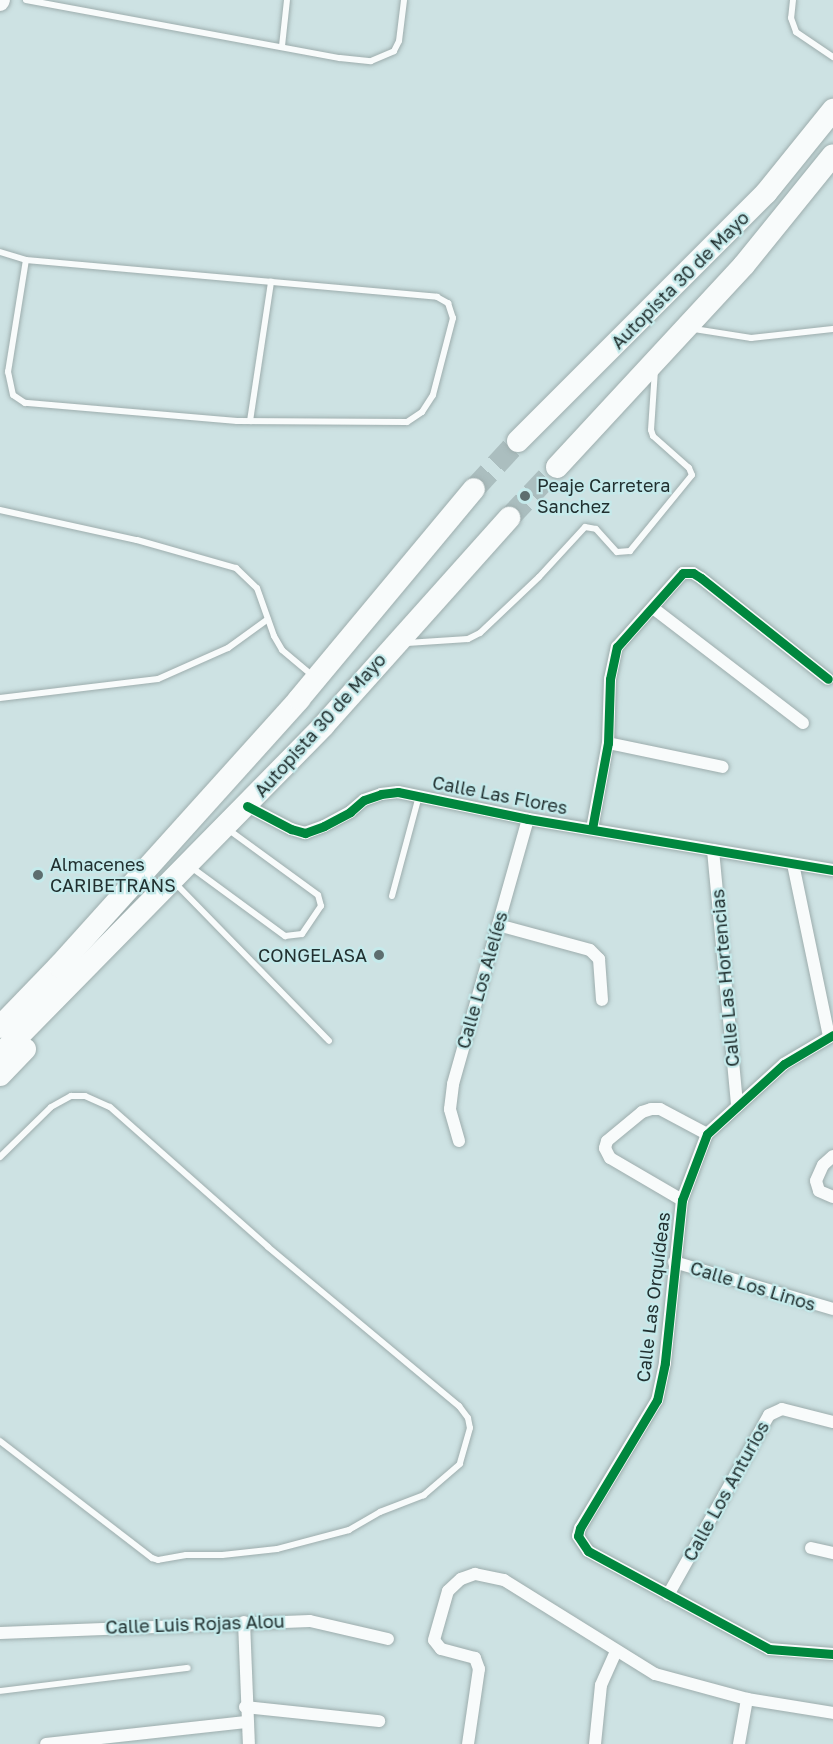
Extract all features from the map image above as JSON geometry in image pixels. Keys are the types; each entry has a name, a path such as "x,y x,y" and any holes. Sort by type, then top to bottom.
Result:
{"highway":[{"name":"Autopista 30 de Mayo","path":"518,441 766,194 833,110"},
{"name":"Autopista 30 de Mayo","path":"557,467 751,257 833,155"},
{"name":"Autopista 30 de Mayo","path":"0,1027 59,966 299,699 474,489"},
{"name":"Autopista 30 de Mayo","path":"0,1055 87,970 324,725 509,518"},
{"path":"299,699 324,725"},
{"path":"0,1011 59,966"},
{"path":"0,1075 33,1041 87,970"}],"street":[{"path":"592,829 608,743 612,661 617,647 683,573 693,573 828,679"},
{"path":"653,608 803,723"},
{"path":"608,743 723,767"},
{"name":"Calle Las Flores","path":"246,806 291,829 305,833 350,812 364,800 381,794 398,792 528,819 833,870"},
{"name":"Calle Los Alelíes","path":"459,1142 450,1109 453,1084 528,819"},
{"name":"Calle Las Hortencias","path":"713,850 737,1106"},
{"path":"793,864 831,1036"},
{"path":"498,926 590,950 599,959 602,1000"},
{"name":"Calle Las Orquídeas","path":"831,1036 784,1064 707,1134 682,1200 665,1362 657,1400 580,1528 578,1536 588,1551 769,1649 833,1654"},
{"path":"682,1200 610,1158 605,1148 607,1141 642,1112 651,1109 660,1109 707,1134"},
{"path":"833,1156 823,1165 816,1181 819,1191 833,1197"},
{"name":"Calle Los Linos","path":"674,1262 833,1309"},
{"name":"Calle Los Anturios","path":"668,1595 769,1415 782,1409 833,1422"},
{"path":"811,1548 833,1552"},
{"path":"468,1744 479,1669 475,1658 441,1649 434,1640 448,1592 462,1579 475,1574 504,1580 655,1674 747,1699 833,1713"},
{"name":"Calle Luis Rojas Alou","path":"0,1632 310,1621 388,1639"},
{"path":"244,1622 245,1707 249,1744"},
{"path":"595,1744 601,1685 616,1651"},
{"path":"739,1744 747,1699"},
{"path":"245,1707 379,1720"},
{"path":"46,1744 246,1722"}],"lane":[{"path":"26,0 340,58 371,61 394,51 399,41 404,0"},
{"path":"282,46 287,0"},
{"path":"793,0 791,18 796,32 833,57"},
{"path":"0,252 26,260 437,297 448,303 453,318 433,395 422,412 407,422 250,421 25,403 14,395 8,372 26,260"},
{"path":"250,421 271,282"},
{"path":"686,328 751,338 833,329"},
{"path":"395,643 468,639 480,633 539,577 585,527 596,529 617,552 630,551 692,475 689,468 653,436 651,430 656,359"},
{"path":"0,510 137,540 236,568 257,588 282,650 316,679"},
{"path":"0,698 158,679 228,648 268,619"},
{"path":"392,897 419,796"},
{"path":"181,873 285,936 302,934 321,906 318,895 226,828"},
{"path":"181,873 329,1041"},
{"path":"0,1157 51,1107 71,1096 85,1096 110,1107 268,1247 459,1406 468,1418 470,1428 460,1464 424,1495 380,1512 349,1530 278,1549 222,1555 186,1555 158,1560 147,1554 0,1441"},
{"path":"0,1690 188,1668"}],"tunnel":[{"path":"474,489 518,441"},
{"path":"509,518 557,467"}],"cycle path":[{"path":"592,829 608,743 610,679 617,647 683,573 693,573 701,578 828,679"},
{"path":"247,806 291,829 305,833 350,812 364,800 381,794 398,792 528,819 833,870"},
{"path":"833,1035 784,1064 707,1134 682,1200 665,1363 657,1400 580,1528 578,1536 588,1551 769,1649 833,1654"}],"place":[{"name":"Peaje Carretera Sanchez","path":"525,496"},
{"name":"Almacenes CARIBETRANS","path":"38,875"},
{"name":"CONGELASA","path":"379,955"}]}
